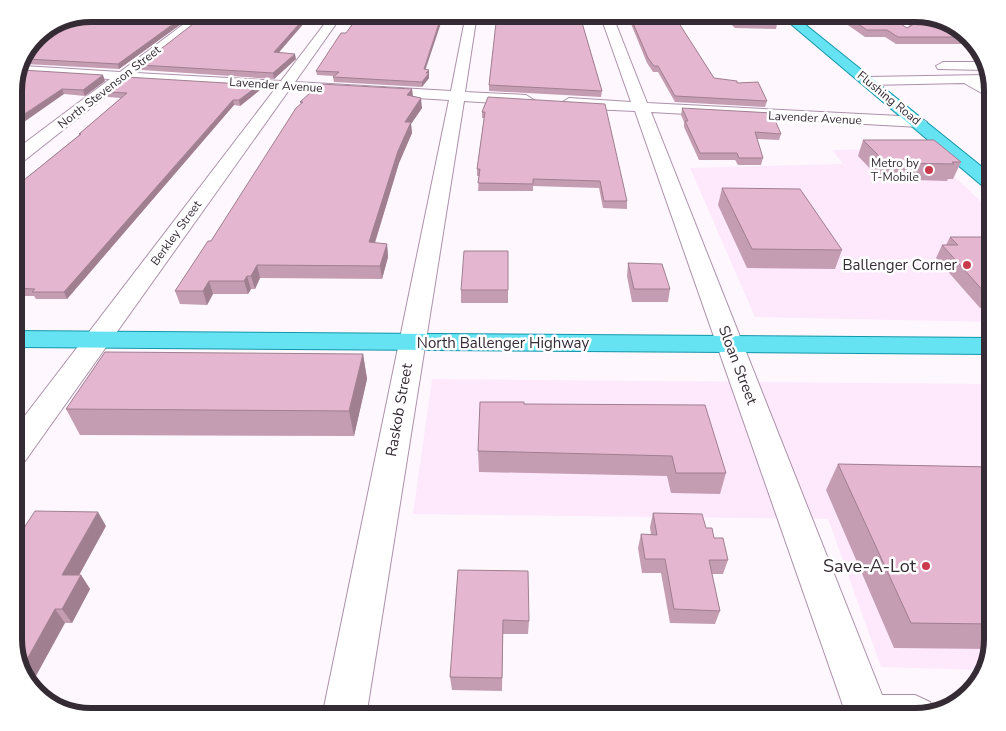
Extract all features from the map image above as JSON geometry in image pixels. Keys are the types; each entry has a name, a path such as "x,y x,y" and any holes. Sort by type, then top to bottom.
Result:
{"main road":[{"name":"Flushing Road","path":"796,22 984,177"},
{"name":"North Ballenger Highway","path":"23,339 984,346"}],"street":[{"name":"North Stevenson Street","path":"23,153 194,22"},
{"name":"Berkley Street","path":"23,442 332,22"},
{"name":"Raskob Street","path":"346,708 471,22"},
{"name":"Sloan Street","path":"609,22 866,708"},
{"path":"978,66 938,66 984,90"},
{"name":"Lavender Avenue","path":"26,70 539,101"},
{"path":"868,81 982,79"},
{"name":"Lavender Avenue","path":"558,102 919,122"}],"shaded area":[{"path":"924,148 984,204 984,322 755,317 690,168 843,164 832,150"},
{"path":"432,379 984,384 984,640 980,662 976,670 881,667 828,519 413,514"}],"building":[{"path":"91,22 176,22 118,64 31,59 34,53 53,34 78,24"},
{"path":"196,22 301,22 274,52 295,54 273,73 140,65"},
{"path":"354,22 439,22 424,69 429,70 426,73 429,73 422,82 333,77 339,72 316,71 341,33 346,33"},
{"path":"496,22 582,22 602,91 489,85"},
{"path":"632,22 678,22 714,78 737,81 737,83 758,82 767,101 675,96 658,66 654,66 648,58"},
{"path":"855,22 898,22 907,28 914,24 914,22 924,23 937,26 957,37 898,37 887,30 867,30"},
{"path":"26,70 103,75 83,90 62,89 23,115 23,87"},
{"path":"126,77 259,85 239,100 233,100 64,292 32,292 35,289 23,288 23,181 81,134 79,134 127,93 106,92"},
{"path":"320,84 412,89 407,95 421,98 405,122 411,122 398,151 369,242 387,244 380,266 257,265 251,276 247,276 244,281 209,281 203,291 175,291 208,241 211,241 296,108 303,102 300,102"},
{"path":"488,97 605,104 627,201 604,201 600,181 533,179 533,184 478,183 480,169 477,169 485,112 482,112"},
{"path":"682,108 772,113 781,134 755,132 763,158 739,158 737,153 700,153 685,121 688,121"},
{"path":"863,140 934,140 961,162 952,162 954,164 886,163"},
{"path":"722,188 800,189 842,250 752,249"},
{"path":"950,237 982,237 984,239 984,292 942,245 958,245"},
{"path":"464,251 508,251 508,290 461,290"},
{"path":"628,263 662,264 670,289 634,289"},
{"path":"105,352 363,354 349,411 66,409"},
{"path":"480,402 705,405 726,473 676,473 672,456 478,451"},
{"name":"Save-A-Lot","path":"838,464 984,467 984,624 911,623"},
{"path":"35,511 98,512 62,575 81,575 62,609 55,609 26,661 23,644 23,529"},
{"path":"653,513 702,514 706,528 712,528 714,538 723,538 728,560 709,560 720,611 674,609 665,559 645,559 641,534 657,535"},
{"path":"458,570 528,571 529,621 503,620 502,678 450,677"}],"place":[{"name":"Metro by T-Mobile","path":"929,170"},
{"name":"Ballenger Corner","path":"967,265"},
{"name":"Save-A-Lot","path":"926,566"}]}
